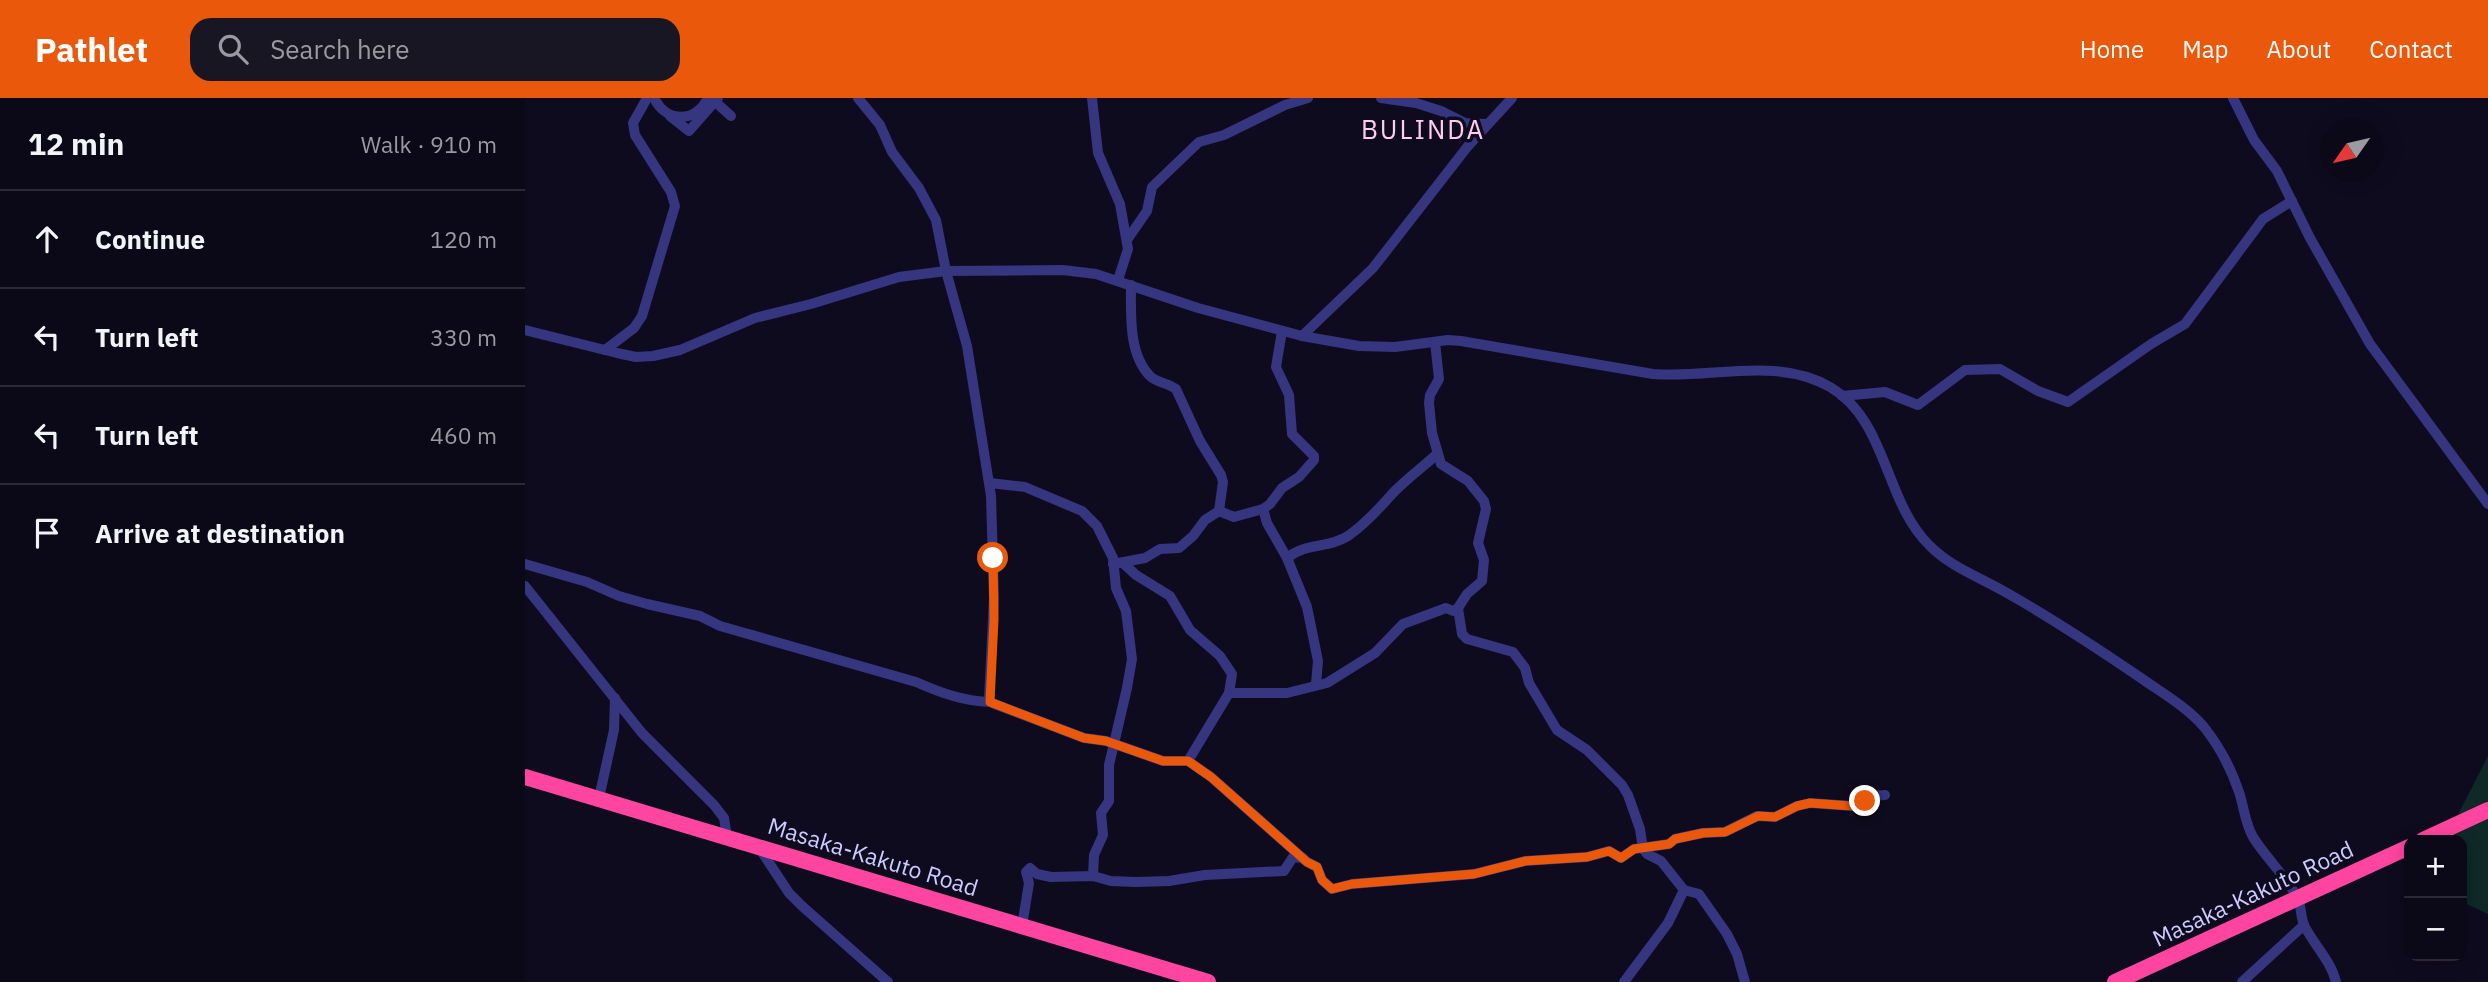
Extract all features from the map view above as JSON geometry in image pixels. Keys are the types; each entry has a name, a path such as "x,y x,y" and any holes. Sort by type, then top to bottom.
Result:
{"highway":[{"name":"Masaka-Kakuto Road","path":"525,777 1208,982"},
{"path":"2434,835 2488,810"},
{"name":"Masaka-Kakuto Road","path":"2115,982 2404,849"}],"street":[{"path":"858,98 880,125 896,158 919,188 936,220 946,271 975,382 990,483 994,597 990,702"},
{"path":"1092,98 1098,153 1120,204 1127,240 1128,249 1118,281"},
{"path":"1127,240 1147,211 1152,187 1199,142 1224,135 1308,98"},
{"path":"1381,98 1416,103 1465,123 1486,124"},
{"path":"1302,336 1373,268 1486,124 1512,98"},
{"path":"2233,98 2255,140 2277,172 2310,238 2370,344 2488,504"},
{"path":"605,350 634,328 642,316 675,206 671,191 635,135 633,123 648,99 689,131 713,99 731,116"},
{"path":"1842,396 1885,392 1918,405 1965,370 2000,369 2038,391 2068,402 2151,344 2185,324 2263,219 2292,201"},
{"path":"525,330 636,357 666,354 778,312 899,277 946,271 1063,270 1096,274 1198,308 1302,336 1376,347 1409,347 1448,340 1670,376 1754,370 1818,381 1842,396 1863,420 1909,521 1930,547 1958,568 2006,592 2089,642 2197,720 2231,769 2253,837 2299,899 2304,925 2333,969 2336,982"},
{"path":"1118,563 1145,558 1160,549 1183,545 1200,525 1219,511 1223,482 1200,441 1179,394 1169,383 1154,380 1138,355 1130,324 1131,285"},
{"path":"1219,511 1234,517 1263,509 1282,488 1299,477 1315,458 1292,434 1289,394 1276,367 1282,331"},
{"path":"1229,693 1287,693 1338,678 1375,653 1403,624 1445,608 1453,611 1458,608 1467,594 1482,581 1483,556 1478,543 1486,509 1480,494 1468,481 1441,464 1432,433 1429,403 1439,374 1434,342"},
{"path":"1287,558 1308,546 1334,544 1346,537 1382,508 1393,494 1437,454"},
{"path":"990,483 1025,487 1082,511 1097,526 1118,563 1170,596 1190,630 1220,656 1232,674 1229,693 1188,761"},
{"path":"1263,509 1307,607 1316,648 1316,684"},
{"path":"1093,876 1094,855 1103,835 1101,813 1109,801 1109,765 1132,659 1126,611 1116,588 1118,563"},
{"path":"525,564 587,582 638,602 700,616 720,626 916,682 941,693 969,701 990,702 1084,738 1114,744 1163,761 1188,761 1211,777 1303,858 1317,867 1322,880 1332,889 1352,884 1474,874 1525,861 1587,857 1609,851 1621,858 1634,849 1669,844 1675,839 1703,833 1725,832 1758,816 1775,817 1797,806 1810,803 1852,806 1871,796 1885,795"},
{"path":"525,586 642,733 714,805 724,818 727,837"},
{"path":"1458,608 1462,634 1467,639 1513,652 1525,668 1529,683 1557,730 1587,750 1622,785 1640,829 1643,849 1661,861 1684,890 1699,894 1719,921 1737,954 1745,982"},
{"path":"599,798 614,730 615,698"},
{"path":"758,846 789,893 888,982"},
{"path":"1022,926 1029,883 1025,875 1028,870 1033,869 1037,874 1051,877 1093,876 1111,881 1169,881 1205,875 1280,872 1287,869 1289,860 1293,857 1303,858"},
{"path":"1624,982 1668,923 1684,890"},
{"path":"2242,982 2304,925"}],"green space":[{"path":"2488,756 2488,914 2467,904 2467,835 2448,835"}],"district":[{"name":"BULINDA","path":"1423,130"}],"route":[{"path":"993,558 994,619 990,702 1084,738 1106,741 1163,761 1188,761 1211,777 1307,862 1317,867 1322,880 1332,889 1352,884 1474,874 1525,861 1587,857 1609,851 1621,858 1634,849 1669,844 1675,839 1703,833 1725,832 1758,816 1775,817 1797,806 1810,803 1852,806 1865,801"}]}
